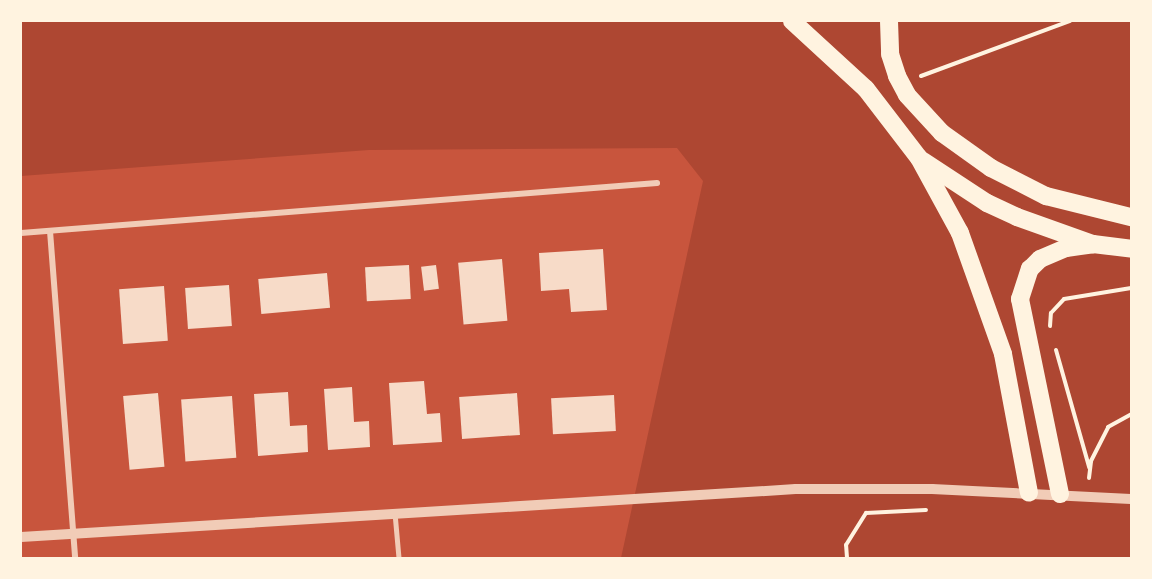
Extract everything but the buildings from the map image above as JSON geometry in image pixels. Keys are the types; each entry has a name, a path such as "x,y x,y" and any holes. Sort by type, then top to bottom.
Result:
{"highway":[{"path":"792,21 866,89 919,158 960,233 991,312 1012,395 1029,493"},
{"path":"889,21 890,54 897,76 907,95 942,133 991,168 1046,196 1131,217"},
{"path":"919,158 987,203 1093,244 1131,249"},
{"path":"1059,494 1020,299 1029,269 1040,259 1066,248 1093,244"}],"street":[{"path":"21,233 657,183"},
{"path":"50,231 75,558"},
{"path":"21,537 796,489 1029,493 1131,499"}],"lane":[{"path":"395,513 399,558"}],"path":[{"path":"921,77 1070,21"},
{"path":"1049,331 1051,313 1064,299 1131,288"},
{"path":"1053,342 1097,497"}],"shaded area":[{"path":"21,21 1131,21 1131,558 621,558 703,181 677,148 369,150 21,176"}]}
